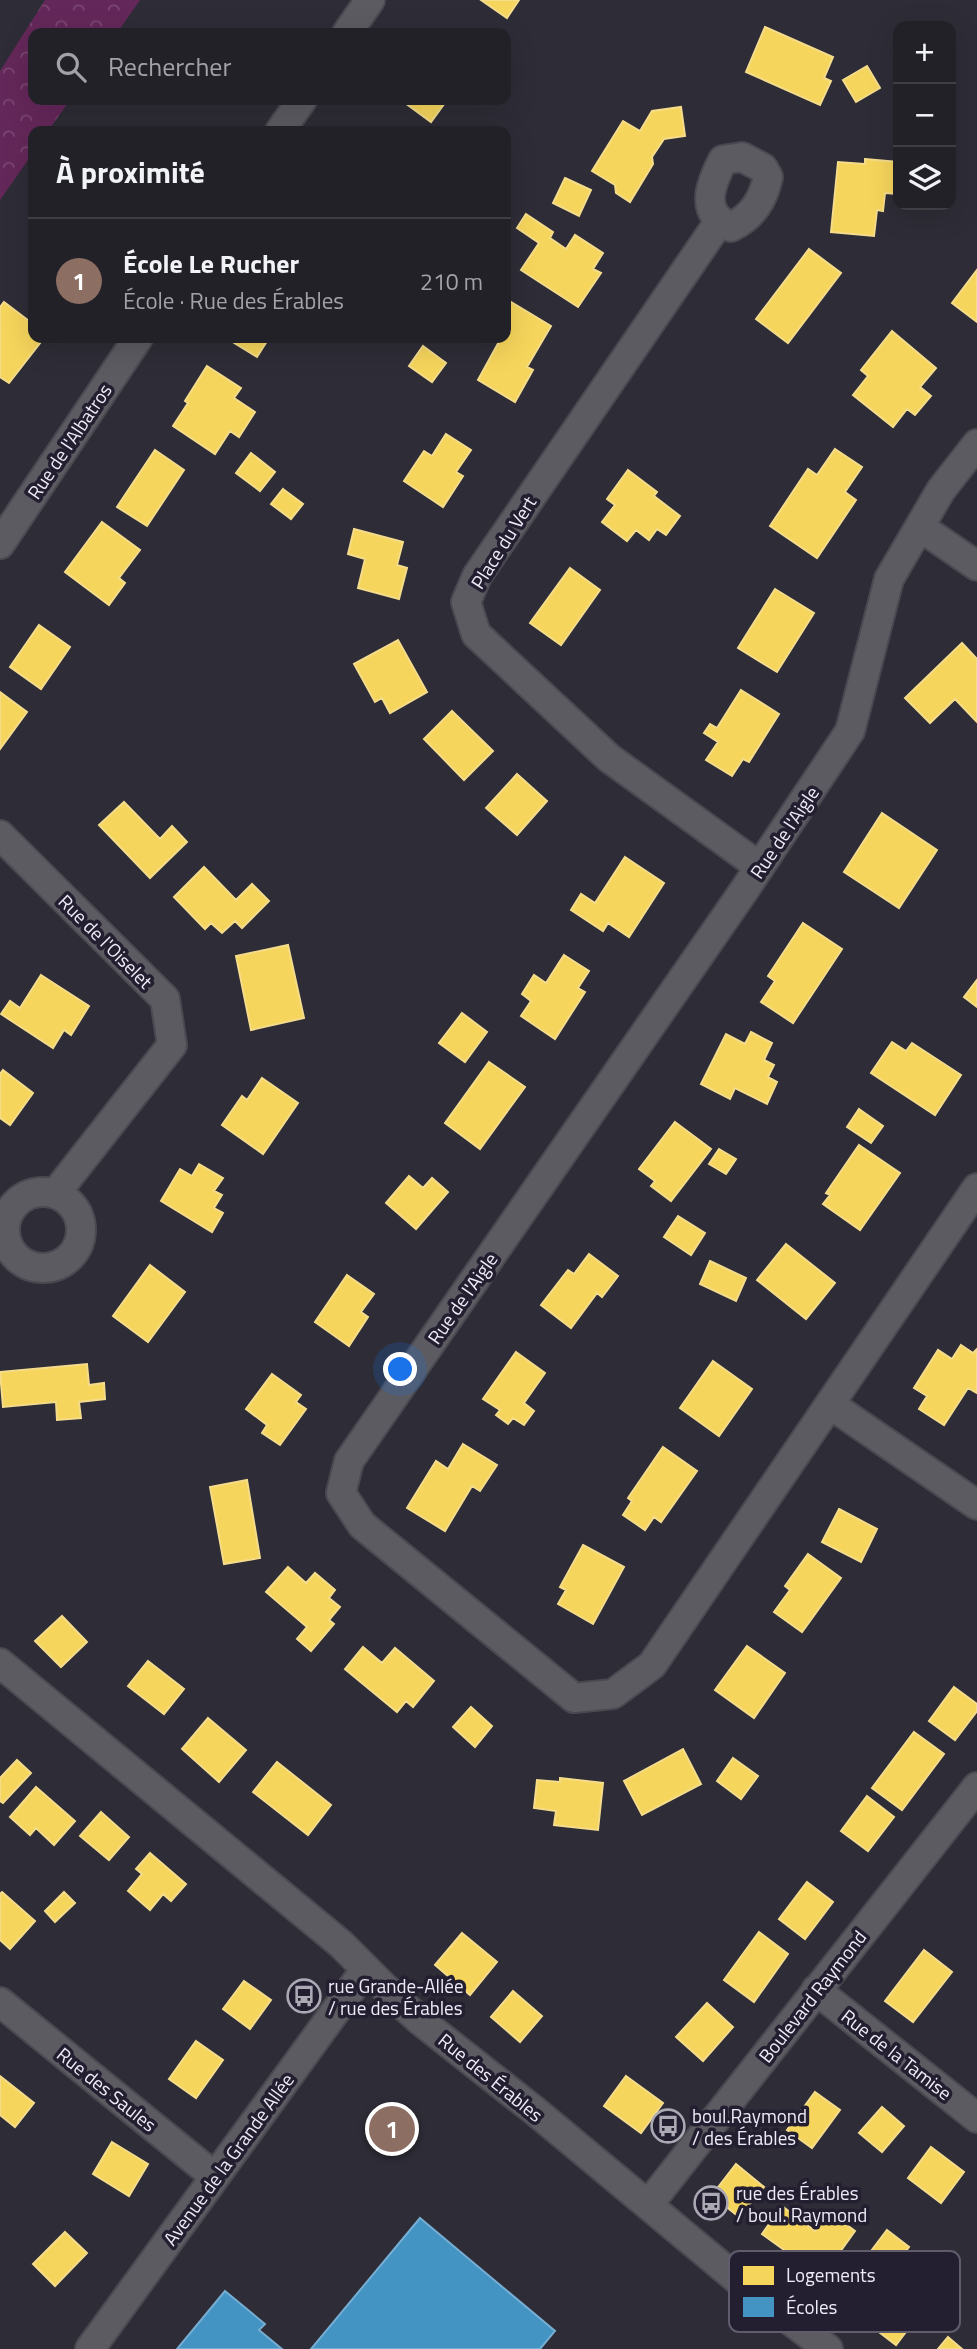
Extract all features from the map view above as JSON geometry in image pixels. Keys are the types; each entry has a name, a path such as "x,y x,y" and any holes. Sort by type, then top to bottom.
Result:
{"street":[{"path":"350,28 370,0"},
{"path":"284,126 298,105"},
{"name":"Place du Vert","path":"719,222 477,576 466,602 476,634 609,758 760,867"},
{"name":"Rue de l'Albatros","path":"0,544 135,343"},
{"name":"Rue de l'Aigle","path":"977,444 941,490 889,579 850,731 760,867 349,1461 341,1493 362,1525 574,1698 613,1694 652,1665 977,1188"},
{"path":"920,527 977,566"},
{"name":"Rue de l'Oiselet","path":"0,835 165,999 172,1045 55,1194"},
{"path":"831,1405 977,1505"},
{"name":"Rue des Érables","path":"0,1663 341,1944 422,2022 729,2272"},
{"name":"Boulevard Raymond","path":"648,2205 977,1787"},
{"name":"Avenue de la Grande Allée","path":"90,2349 366,1969"},
{"name":"Rue de la Tamise","path":"816,1990 977,2118"},
{"name":"Rue des Saules","path":"0,2002 214,2176"},
{"name":"Rue des Érables","path":"806,2332 828,2349"}],"green space":[{"path":"45,0 140,0 120,28 28,28 28,105 66,105 52,126 28,126 28,160 0,200 0,71"}],"building: Logements":[{"path":"481,0 519,0 507,18"},
{"path":"765,27 833,57 824,78 831,81 820,105 746,72"},
{"path":"867,66 880,88 856,102 843,80"},
{"path":"408,105 443,105 431,122"},
{"path":"681,107 685,136 664,139 652,157 653,164 630,202 616,193 615,185 592,171 623,121 640,131 652,111"},
{"path":"865,159 893,162 893,194 885,193 883,211 877,210 874,236 831,232 838,162 865,164"},
{"path":"565,178 591,190 579,216 553,203"},
{"path":"526,214 553,232 550,238 566,249 575,235 603,253 593,269 601,273 578,307 521,270 539,243 517,228"},
{"path":"809,249 841,273 788,343 756,319"},
{"path":"977,270 977,322 952,303"},
{"path":"4,302 28,320 28,343 40,343 9,383 0,377 0,307"},
{"path":"511,302 551,326 527,367 533,370 515,402 478,380 498,343 511,343"},
{"path":"892,331 936,368 920,387 931,396 915,415 907,409 893,427 853,395 868,376 861,370"},
{"path":"234,343 266,343 257,357"},
{"path":"423,346 446,363 432,382 409,366"},
{"path":"207,366 241,388 234,398 255,412 239,437 230,431 215,454 173,426"},
{"path":"446,434 471,450 456,472 463,476 443,507 404,481 424,451 432,456"},
{"path":"835,449 862,467 845,492 856,500 817,558 770,526 808,469 817,475"},
{"path":"155,450 184,470 147,526 117,507"},
{"path":"251,453 275,472 260,491 236,473"},
{"path":"628,470 657,492 654,496 680,516 666,535 657,529 649,540 636,530 627,541 602,522 615,505 607,499"},
{"path":"283,489 303,504 291,519 271,504"},
{"path":"102,522 140,550 119,578 125,583 109,605 65,572"},
{"path":"354,529 403,542 397,565 407,568 399,599 358,588 365,559 348,554"},
{"path":"570,568 600,590 561,645 530,623"},
{"path":"775,589 814,613 777,672 738,648"},
{"path":"39,625 70,647 41,689 10,667"},
{"path":"398,640 427,692 390,713 382,698 375,702 354,664"},
{"path":"962,643 977,659 977,722 955,699 930,723 905,698"},
{"path":"741,690 779,714 749,762 743,759 732,776 706,760 718,742 704,733 710,724 717,728"},
{"path":"0,692 27,712 0,749"},
{"path":"452,711 493,751 464,780 424,739"},
{"path":"517,774 547,801 517,835 486,808"},
{"path":"124,802 160,839 172,826 187,842 150,878 99,825"},
{"path":"882,813 937,850 899,908 844,872"},
{"path":"625,857 664,883 629,937 608,923 603,931 571,910 581,894 595,903"},
{"path":"204,867 236,900 252,884 269,901 242,928 235,921 222,933 211,923 205,929 174,897"},
{"path":"803,923 842,949 793,1023 761,1002 775,981 768,976"},
{"path":"288,945 304,1018 251,1030 236,956"},
{"path":"564,955 589,971 578,988 585,992 555,1039 521,1016 531,1001 522,994 534,975 546,983"},
{"path":"41,975 89,1006 71,1035 64,1030 53,1048 1,1014 10,1001 20,1008"},
{"path":"977,980 977,1007 964,997"},
{"path":"462,1013 487,1032 465,1062 439,1043"},
{"path":"751,1032 772,1043 764,1060 774,1065 768,1077 777,1082 767,1104 735,1088 730,1099 701,1084 726,1034 745,1044"},
{"path":"892,1042 906,1051 912,1043 961,1075 935,1115 871,1073"},
{"path":"489,1062 525,1087 480,1149 445,1123"},
{"path":"3,1070 33,1093 10,1125 0,1118 0,1074"},
{"path":"262,1078 298,1103 263,1154 222,1125 242,1096 247,1100"},
{"path":"859,1109 883,1126 871,1143 847,1127"},
{"path":"675,1122 711,1149 671,1201 651,1186 655,1181 639,1169"},
{"path":"859,1145 900,1173 860,1230 823,1204 830,1195 826,1193"},
{"path":"719,1149 736,1159 726,1174 709,1164"},
{"path":"199,1164 223,1178 214,1191 222,1195 214,1208 223,1213 212,1232 161,1201 180,1169 192,1176"},
{"path":"409,1176 423,1188 432,1178 448,1192 416,1229 386,1203"},
{"path":"678,1216 705,1233 691,1255 664,1237"},
{"path":"786,1244 835,1283 806,1319 757,1280"},
{"path":"589,1254 618,1276 602,1297 597,1293 571,1328 541,1305 568,1270 574,1274"},
{"path":"710,1261 746,1278 736,1301 700,1284"},
{"path":"150,1265 185,1292 148,1342 113,1316"},
{"path":"347,1275 374,1294 361,1312 368,1317 349,1346 315,1322"},
{"path":"961,1345 973,1353 977,1349 977,1393 968,1388 944,1425 919,1409 927,1396 914,1388 938,1350 952,1359"},
{"path":"516,1352 545,1373 524,1403 534,1411 524,1425 513,1418 508,1424 496,1415 500,1410 483,1399"},
{"path":"713,1361 752,1389 719,1436 680,1408"},
{"path":"87,1364 89,1385 104,1383 105,1399 79,1402 81,1418 57,1420 56,1402 3,1407 0,1372"},
{"path":"272,1374 301,1395 296,1402 306,1409 280,1445 262,1433 267,1425 246,1409"},
{"path":"463,1444 497,1465 480,1491 472,1486 445,1531 407,1508 436,1461 448,1469"},
{"path":"663,1447 697,1471 661,1522 654,1517 645,1530 623,1515 632,1501 628,1498"},
{"path":"247,1480 260,1558 224,1564 210,1487"},
{"path":"839,1509 877,1529 861,1562 822,1542"},
{"path":"583,1545 624,1567 593,1624 558,1604 566,1590 560,1587"},
{"path":"808,1554 841,1578 802,1632 774,1612 790,1590 785,1586"},
{"path":"288,1567 306,1583 315,1573 335,1590 329,1598 340,1607 329,1620 334,1624 311,1651 297,1639 307,1627 266,1592"},
{"path":"62,1616 87,1642 61,1667 35,1641"},
{"path":"747,1646 785,1673 754,1718 715,1690"},
{"path":"363,1647 382,1663 395,1648 434,1681 413,1707 406,1701 397,1712 345,1669"},
{"path":"148,1661 184,1689 164,1714 128,1686"},
{"path":"954,1687 977,1704 977,1711 955,1740 929,1721"},
{"path":"471,1707 492,1726 475,1747 453,1727"},
{"path":"208,1718 246,1750 219,1782 182,1749"},
{"path":"914,1732 944,1754 902,1810 872,1788"},
{"path":"683,1749 701,1784 642,1815 624,1781"},
{"path":"733,1758 758,1776 741,1799 717,1781"},
{"path":"17,1760 31,1773 3,1803 0,1801 0,1778"},
{"path":"277,1762 331,1805 308,1835 253,1792"},
{"path":"560,1778 603,1783 598,1830 554,1825 556,1811 534,1808 537,1780 560,1782"},
{"path":"36,1787 75,1821 54,1845 36,1828 30,1835 10,1817"},
{"path":"867,1796 894,1817 868,1851 841,1831"},
{"path":"101,1812 129,1837 109,1860 80,1836"},
{"path":"150,1853 186,1884 171,1901 163,1894 150,1910 128,1891 142,1874 136,1869"},
{"path":"807,1882 833,1902 805,1939 779,1919"},
{"path":"2,1892 35,1921 10,1949 0,1940"},
{"path":"64,1892 75,1903 55,1922 45,1911"},
{"path":"759,1932 788,1954 754,2002 724,1980"},
{"path":"462,1933 497,1962 470,1995 435,1965"},
{"path":"924,1950 952,1972 913,2022 885,2001"},
{"path":"244,1981 271,2000 250,2029 223,2009"},
{"path":"513,1991 542,2016 520,2042 491,2017"},
{"path":"707,2003 733,2027 703,2061 676,2037"},
{"path":"196,2041 223,2060 196,2098 169,2079"},
{"path":"0,2076 34,2103 15,2127 0,2115"},
{"path":"626,2076 663,2103 641,2133 604,2106"},
{"path":"815,2092 840,2110 812,2148 787,2130"},
{"path":"882,2107 904,2126 882,2152 859,2133"},
{"path":"112,2142 148,2164 129,2196 93,2174"},
{"path":"931,2147 964,2172 941,2203 908,2178"},
{"path":"736,2164 764,2187 739,2217 712,2195"},
{"path":"782,2206 815,2231 829,2212 855,2231 841,2251 786,2251 762,2234"},
{"path":"887,2230 909,2247 906,2251 871,2251"},
{"path":"65,2232 87,2253 55,2286 33,2264"},
{"path":"879,2332 906,2332 896,2345"},
{"path":"948,2337 962,2349 938,2349"}],"building: Écoles":[{"path":"420,2218 555,2331 540,2349 311,2349"},
{"path":"225,2291 265,2324 259,2330 282,2349 177,2349"}],"place":[{"name":"rue Grande-Allée / rue des Érables","path":"304,1996"},
{"name":"boul.Raymond / des Érables","path":"668,2126"},
{"name":"École Le Rucher","path":"392,2129"},
{"name":"rue des Érables / boul. Raymond","path":"711,2203"}]}
